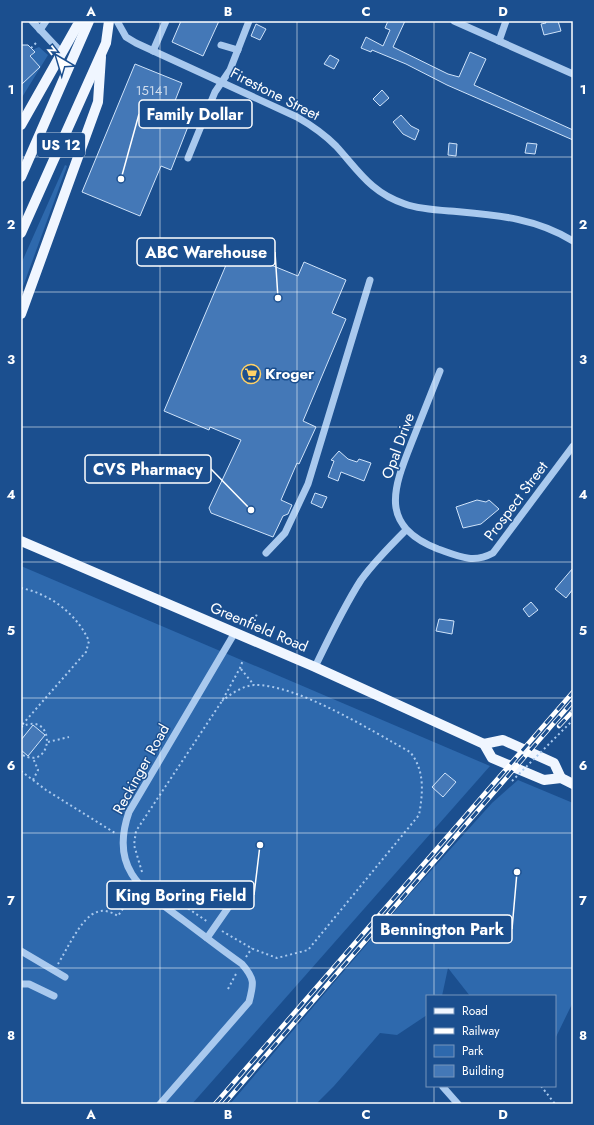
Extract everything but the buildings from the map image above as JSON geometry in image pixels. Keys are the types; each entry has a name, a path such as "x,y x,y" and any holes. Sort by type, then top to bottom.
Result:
{"main road":[{"path":"21,125 77,26 85,21"},
{"name":"US 12","path":"21,177 89,21"},
{"name":"US 12","path":"21,233 101,57 106,43 109,21"},
{"path":"21,314 98,102 101,57"},
{"name":"Greenfield Road","path":"21,542 234,634 315,667 484,744 492,758 544,780 561,778 573,784"},
{"path":"484,744 503,740 554,763 561,778"}],"street":[{"path":"32,21 61,52"},
{"path":"40,30 46,21"},
{"name":"Firestone Street","path":"117,21 126,37 153,51 297,117 315,128 335,146 367,182 386,196 415,207 518,218 549,228 573,241"},
{"path":"153,51 166,21"},
{"path":"188,158 215,92 230,70 249,21"},
{"path":"454,21 573,74"},
{"path":"498,41 506,21"},
{"path":"221,44 238,50"},
{"path":"266,553 285,533 308,484 370,280"},
{"name":"Opal Drive","path":"406,530 397,512 397,480 440,371"},
{"name":"Prospect Street","path":"406,530 421,542 465,559 479,559 486,557 499,547 573,446"},
{"path":"315,667 340,616 361,581 382,554 406,530"},
{"name":"Reckinger Road","path":"160,1104 250,1002 254,983 250,974 242,964 154,898 135,881 126,863 122,848 122,835 129,812 234,634"},
{"path":"207,938 230,905"},
{"path":"21,951 65,977"},
{"path":"21,984 29,984 54,996"},
{"path":"443,1087 458,1104"}],"path":[{"path":"31,48 37,42"},
{"path":"21,588 57,603 76,618 89,641 86,652 21,726"},
{"path":"254,621 257,614"},
{"path":"144,877 134,844 136,831 222,701 243,660"},
{"path":"240,668 254,685"},
{"path":"153,884 215,927 252,948 277,958 308,950 420,815 423,790 418,761 410,752 319,703 277,688 254,685 235,691 222,701"},
{"path":"512,781 573,720"},
{"path":"21,726 27,724 38,725 46,733 48,742 43,753 33,758 21,754"},
{"path":"48,742 69,736"},
{"path":"33,758 38,770 33,780"},
{"path":"21,771 112,832 122,835"},
{"path":"54,971 88,917 97,912 108,911 118,916 134,892"},
{"path":"246,957 252,948"},
{"path":"228,989 238,971"},
{"path":"542,1087 555,1104"}],"green space":[{"path":"39,47 48,55 21,99 21,85 40,67 31,57 34,52 32,50"},
{"path":"65,165 67,166 21,292 21,264"},
{"path":"21,566 490,766 192,1104 21,1104"},
{"path":"518,780 573,803 573,1002 556,1037 556,995 469,995 448,968 442,995 426,995 426,1016 397,1035 380,1033 334,1086 316,1104 230,1104 409,895 492,803"}],"railway":[{"path":"215,1104 573,692"},
{"path":"224,1104 573,701"},
{"path":"559,726 573,711"}],"place":[{"name":"Family Dollar","path":"121,179"},
{"name":"ABC Warehouse","path":"278,298"},
{"name":"Kroger","path":"251,374"},
{"name":"CVS Pharmacy","path":"251,510"},
{"name":"King Boring Field","path":"260,845"},
{"name":"Bennington Park","path":"517,872"}]}
